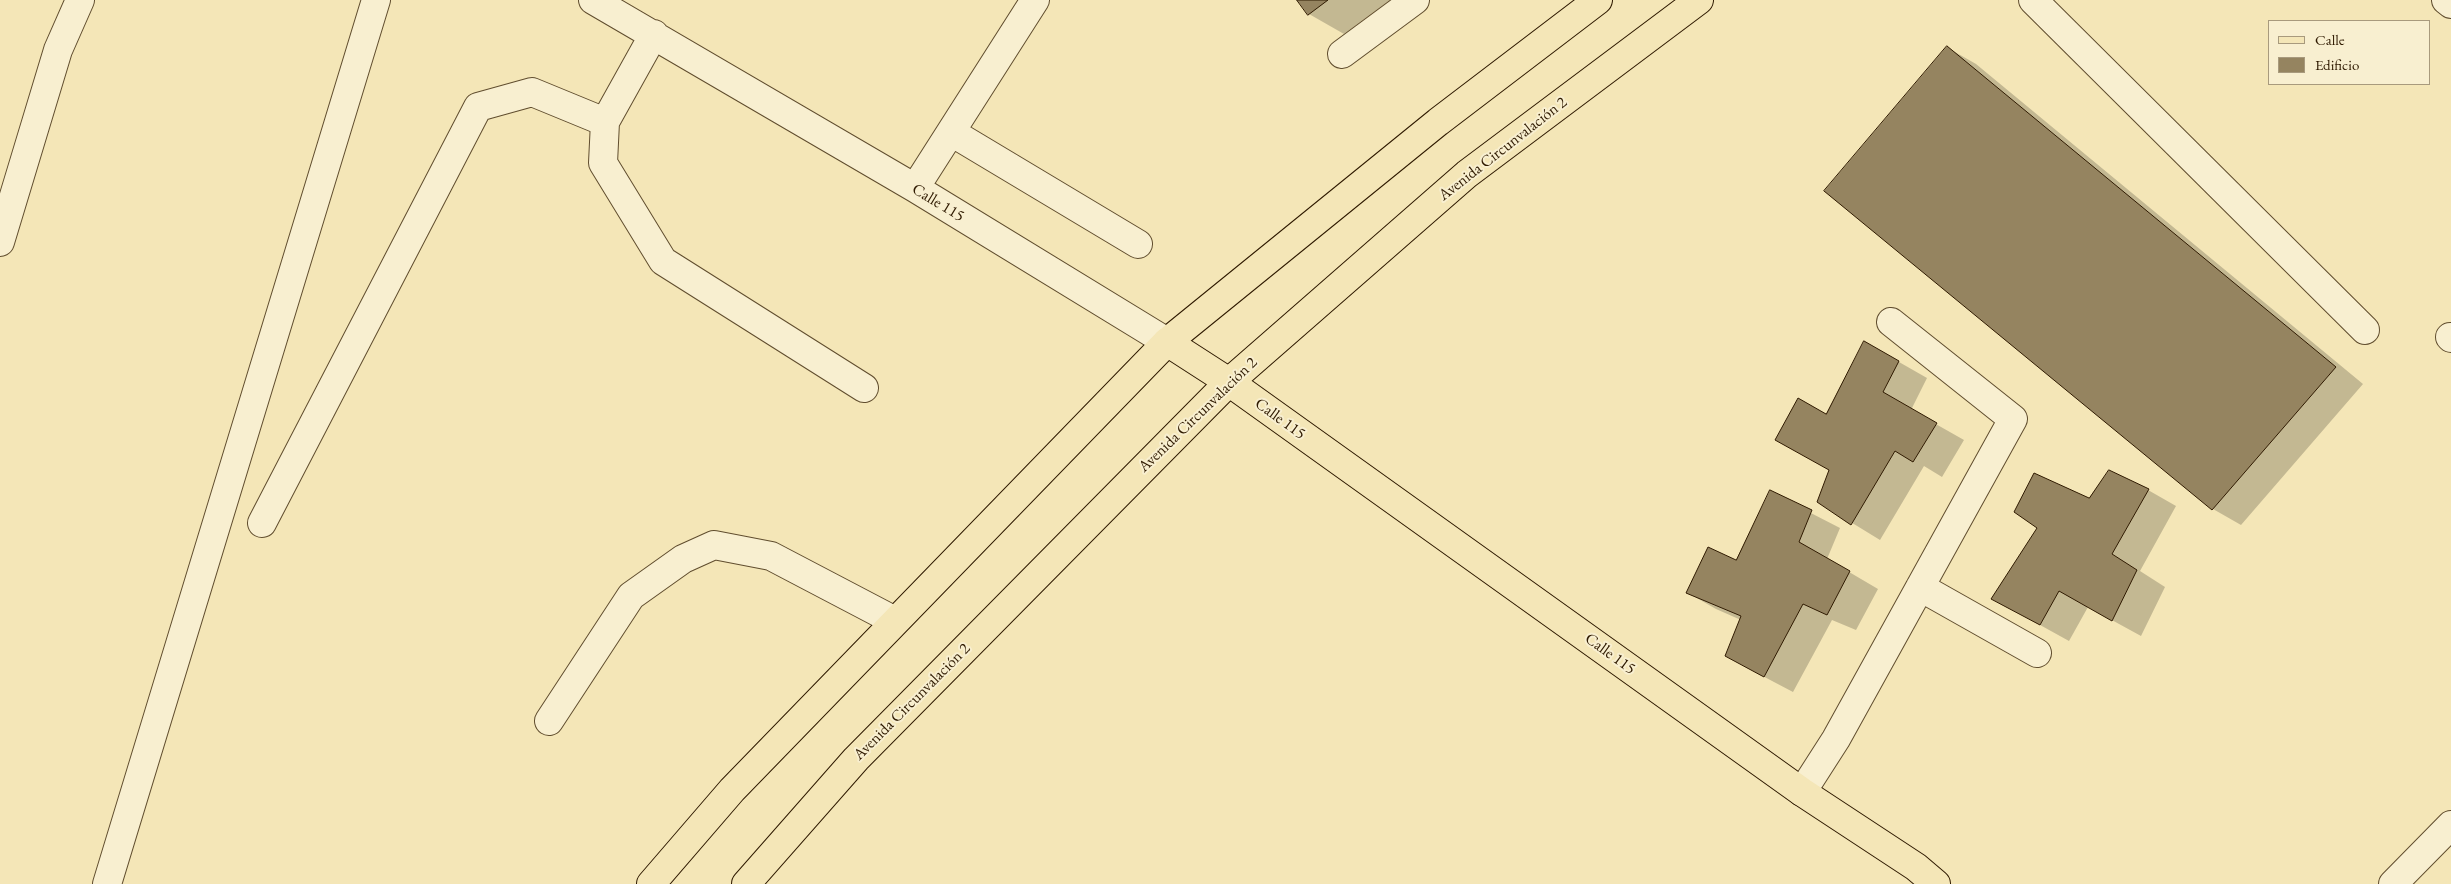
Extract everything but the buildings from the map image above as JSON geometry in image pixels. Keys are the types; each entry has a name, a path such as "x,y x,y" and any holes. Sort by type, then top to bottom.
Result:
{"main road":[{"path":"651,884 732,790 1166,342 1438,122 1598,0"},
{"name":"Avenida Circunvalación 2","path":"746,884 856,759 1229,382 1468,174 1699,0"},
{"name":"Calle 115","path":"1166,342 1229,382 1802,792 1916,867 1936,884"}],"street":[{"path":"0,242 58,50 80,0"},
{"path":"107,884 376,0"},
{"name":"Calle 115","path":"593,0 915,188 1166,342"},
{"path":"915,188 1034,0"},
{"path":"1342,54 1415,0"},
{"path":"2033,0 2365,330"},
{"path":"2446,0 2451,4"},
{"path":"654,34 605,122 603,164 663,261 864,388"},
{"path":"262,523 478,106 532,92 605,122"},
{"path":"951,132 1138,244"},
{"path":"1802,792 1836,739 2013,419 1891,322"},
{"path":"549,721 631,596 683,559 714,546 771,556 895,621"},
{"path":"1920,587 2037,653"},
{"path":"2392,884 2451,825"}]}
